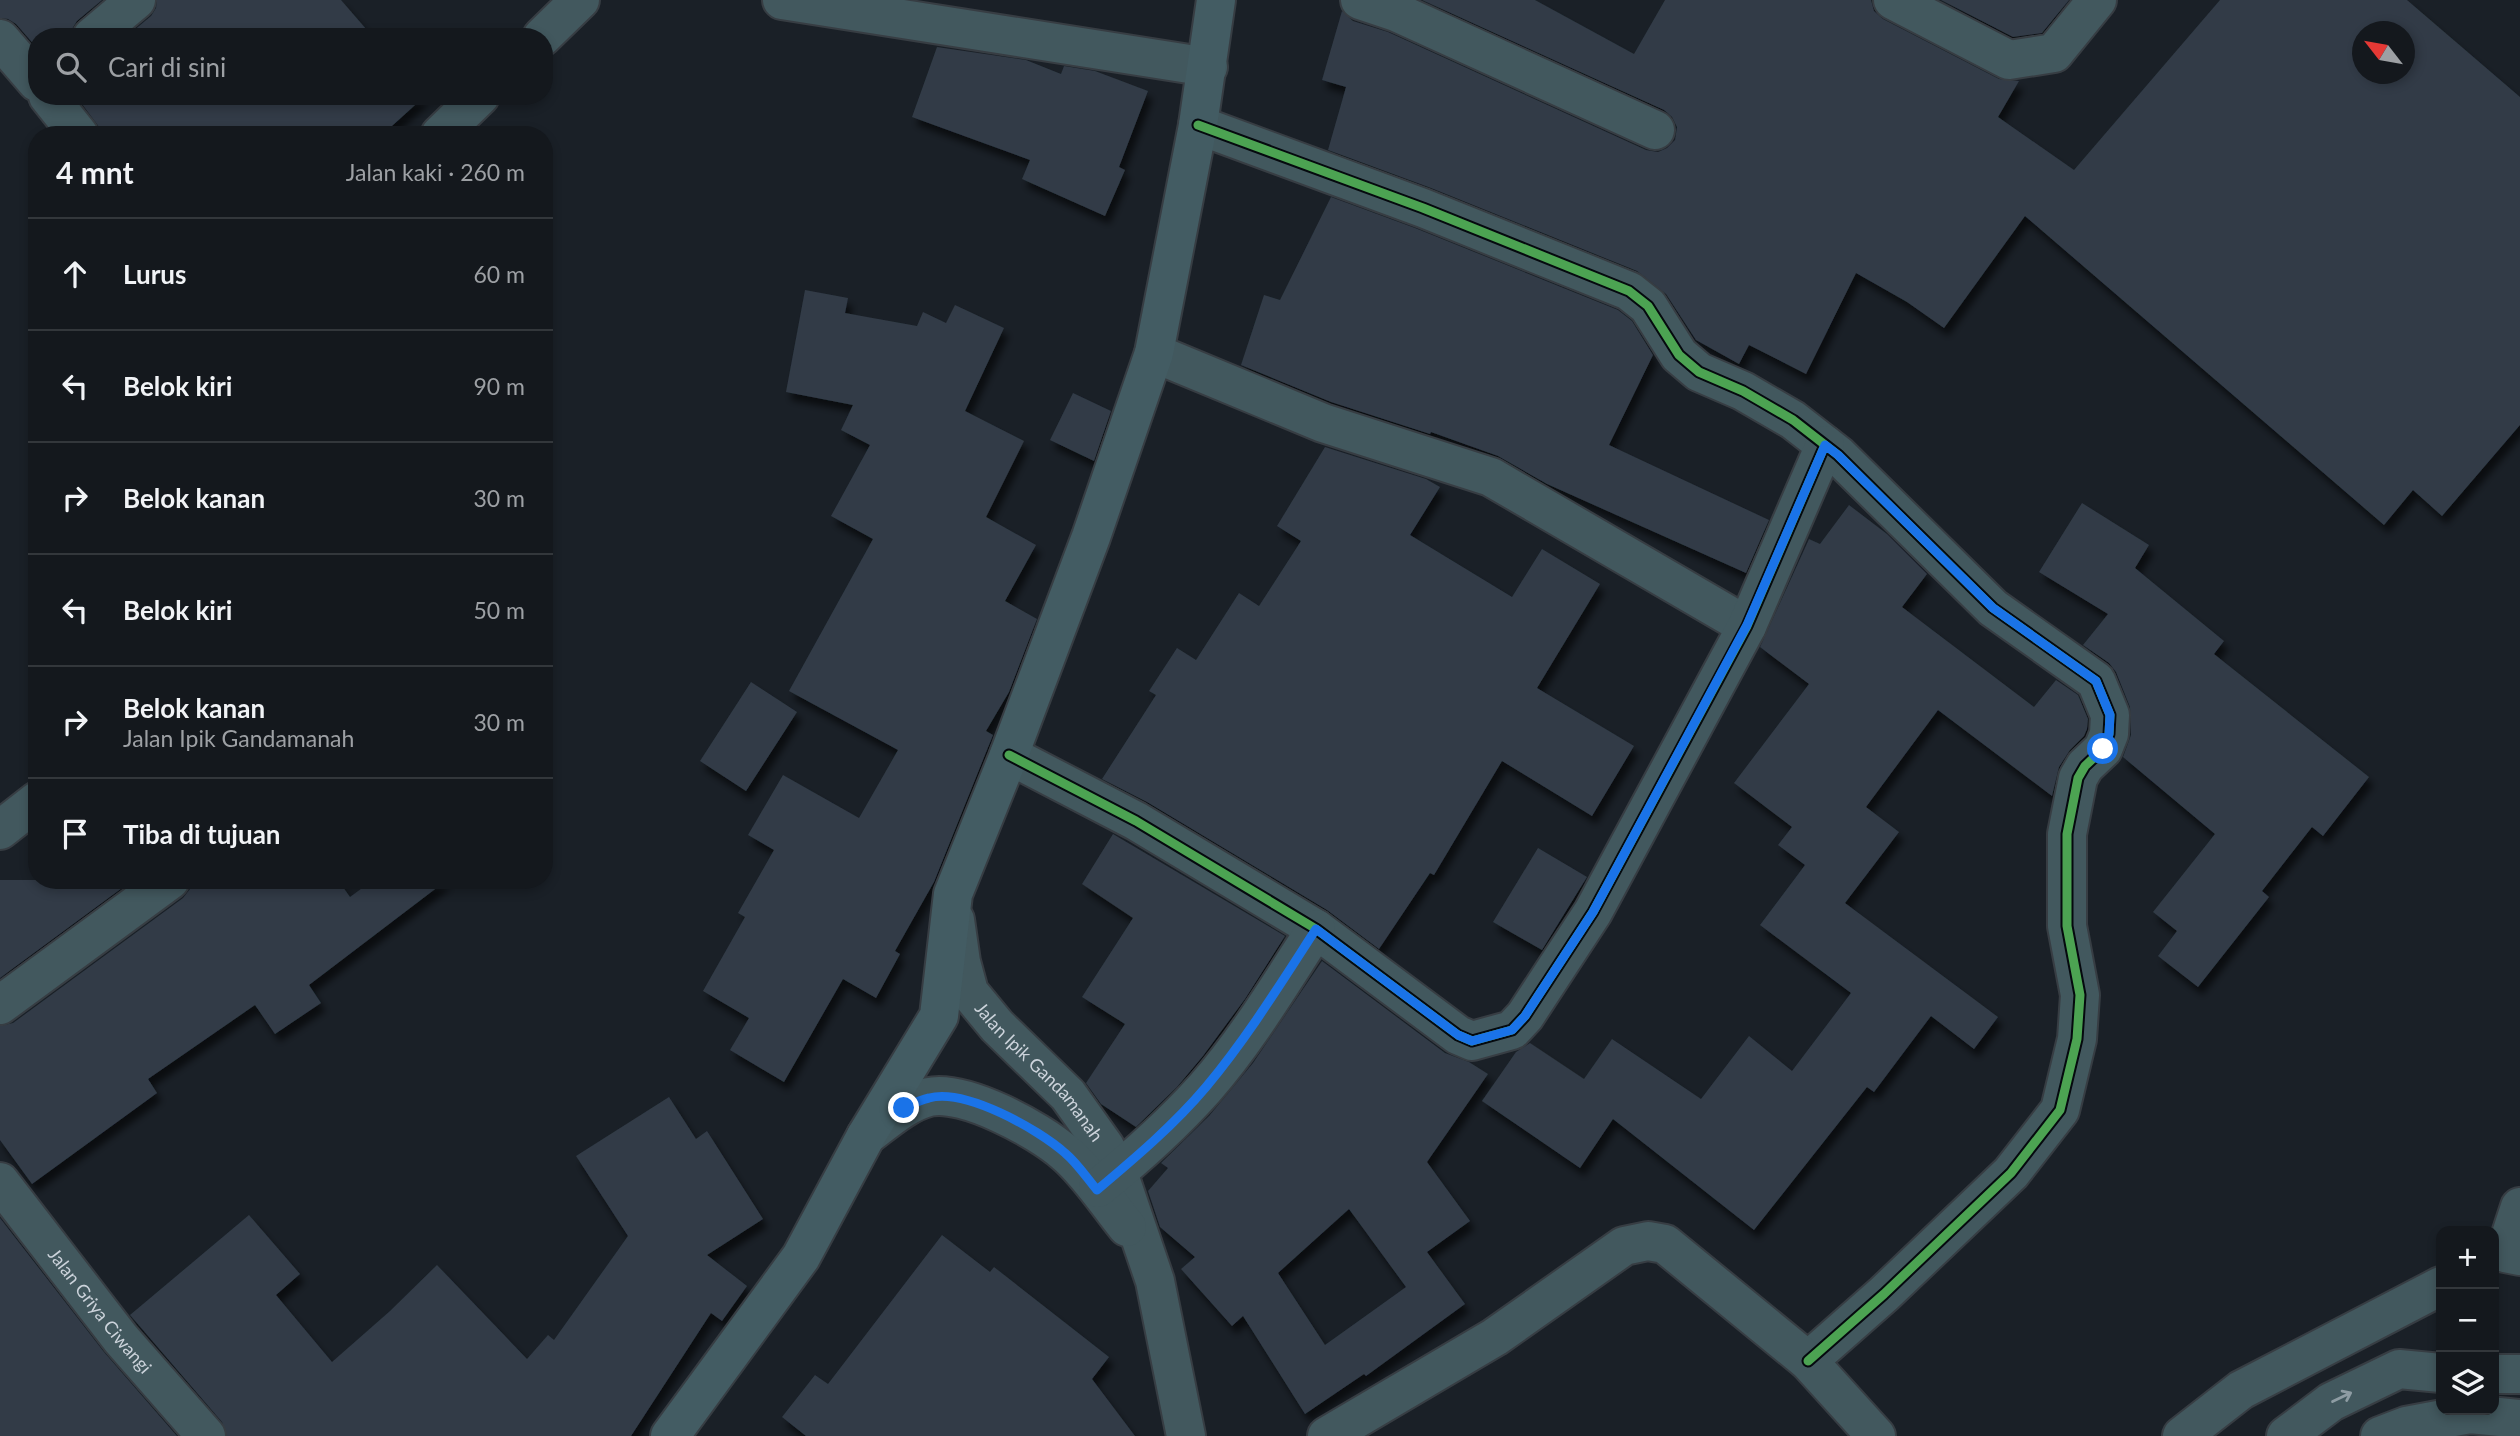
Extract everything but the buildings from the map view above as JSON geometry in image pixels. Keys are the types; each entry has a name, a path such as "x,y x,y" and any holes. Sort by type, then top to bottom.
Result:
{"main road":[{"path":"670,1436 801,1257 866,1136 939,1016 953,894 1009,755 1091,537 1154,353 1198,125 1216,0"}],"street":[{"path":"103,28 136,0"},
{"path":"551,28 580,0"},
{"path":"782,0 1208,67"},
{"path":"1360,0 1396,12 1655,130"},
{"path":"1893,0 2009,61 2054,53 2097,0"},
{"path":"0,39 28,72"},
{"path":"55,105 72,126"},
{"path":"449,126 471,105"},
{"path":"1198,125 1423,208 1629,291 1648,306 1679,355 1699,372 1743,391 1793,420 1838,455 1993,608 2096,681 2110,715 2109,734 2103,749 2085,766 2078,778 2067,834 2067,926 2080,995 2077,1040 2060,1110 2011,1173 1884,1294 1808,1361"},
{"path":"1154,353 1323,423 1491,477 1747,625"},
{"path":"1009,755 1136,821 1316,929 1458,1035 1472,1041 1512,1030 1525,1016 1593,912 1747,625 1825,445"},
{"path":"0,830 28,808"},
{"path":"0,1005 158,889"},
{"name":"Jalan Ipik Gandamanah","path":"953,894 956,934 969,992 997,1026 1068,1095 1105,1147 1107,1181 1143,1248 1155,1282 1186,1436"},
{"path":"1107,1181 1161,1134 1206,1087 1256,1021 1316,929"},
{"name":"Jalan Ipik Gandamanah","path":"866,1136 904,1108 930,1097 950,1097 972,1102 1025,1125 1107,1181"},
{"name":"Jalan Griya Ciwangi","path":"0,1182 121,1339 206,1436"},
{"path":"2506,1256 2520,1207"},
{"path":"1327,1436 1495,1337 1624,1246 1648,1241 1665,1244 1808,1361 1876,1436"},
{"path":"2182,1436 2241,1390 2436,1289"},
{"path":"2399,1370 2393,1431 2470,1415 2520,1419"},
{"path":"2286,1436 2332,1402 2399,1370 2436,1373"},
{"path":"2499,1374 2520,1374"}],"cycle path":[{"path":"1198,125 1423,208 1629,291 1648,306 1679,355 1699,372 1743,391 1793,420 1838,455 1993,608 2096,681 2110,715 2109,734 2103,749 2085,766 2078,778 2067,834 2067,926 2080,995 2077,1039 2060,1110 2011,1173 1884,1294 1808,1361"},
{"path":"1009,755 1136,821 1316,929 1458,1035 1472,1041 1512,1030 1525,1016 1593,912 1747,626 1825,445"}],"route":[{"path":"904,1108 930,1097 950,1097 972,1102 1025,1125 1066,1153 1097,1190 1161,1134 1206,1087 1256,1021 1316,929 1458,1035 1472,1041 1512,1030 1525,1016 1593,912 1747,625 1825,445 1993,608 2096,681 2110,715 2109,734 2103,749"}]}
